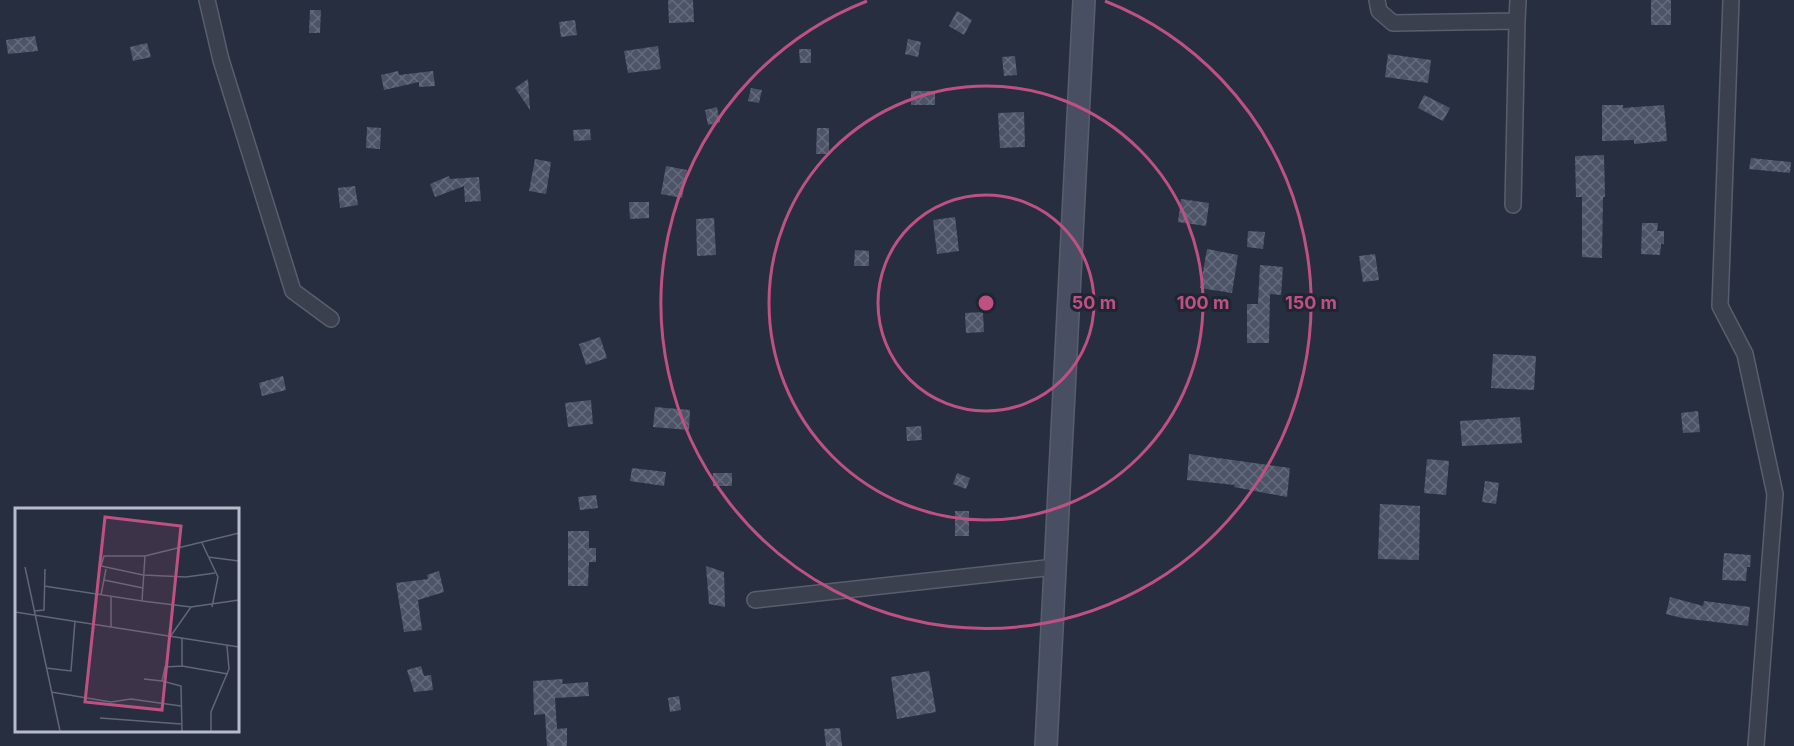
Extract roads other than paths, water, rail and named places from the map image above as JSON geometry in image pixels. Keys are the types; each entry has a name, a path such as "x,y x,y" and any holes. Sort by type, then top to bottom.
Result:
{"main road":[{"path":"1046,746 1084,0"}],"street":[{"path":"207,0 220,60 293,291 331,319"},
{"path":"1377,0 1379,11 1393,23 1517,21"},
{"path":"1513,205 1518,0"},
{"path":"1731,0 1720,306 1745,354 1775,494 1756,746"},
{"path":"755,600 1055,567"}]}
